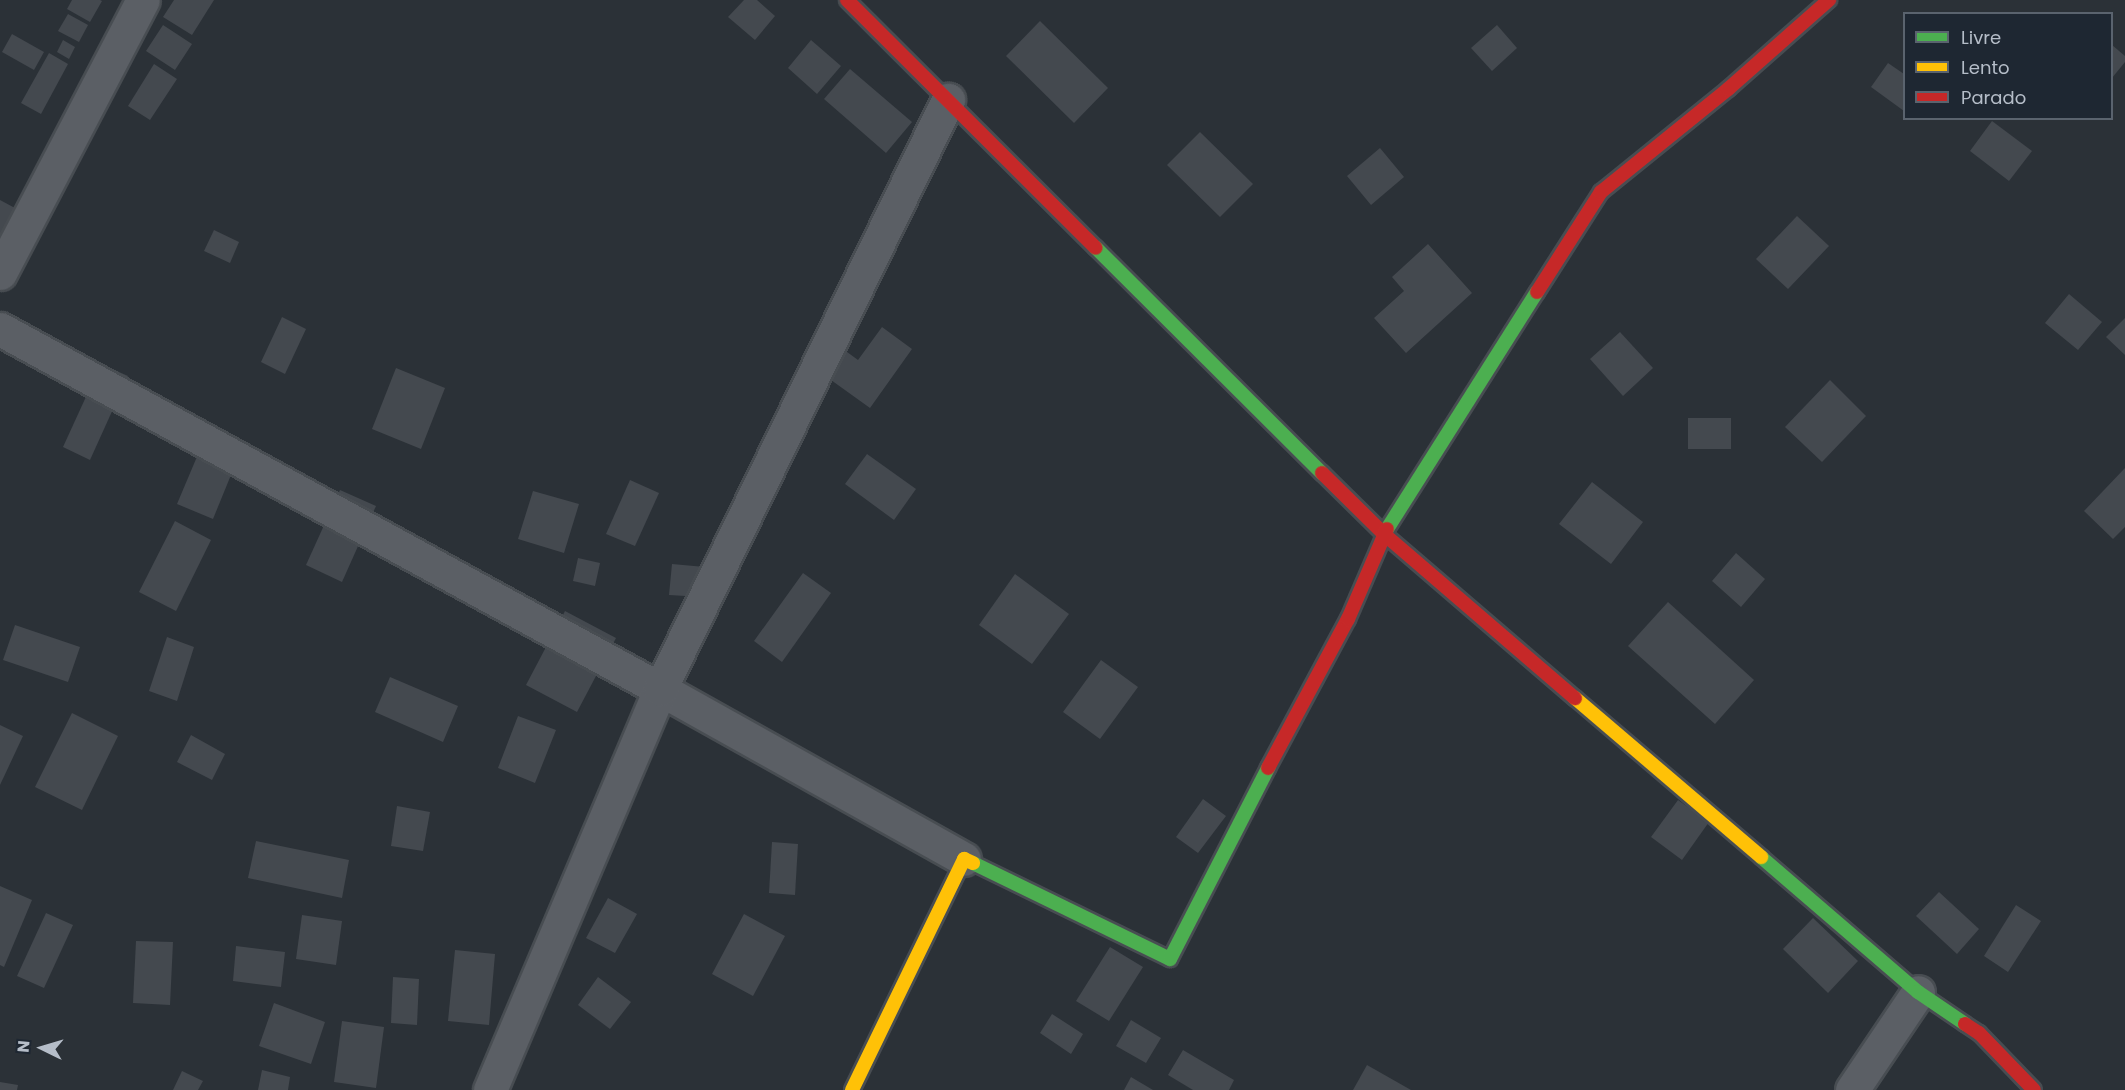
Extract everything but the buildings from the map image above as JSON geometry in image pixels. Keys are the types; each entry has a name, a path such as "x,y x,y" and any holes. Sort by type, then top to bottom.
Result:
{"street":[{"path":"0,273 143,0"},
{"path":"0,330 660,689 964,859 1170,959 1293,719 1348,619 1384,534 1601,192 1728,89 1829,0"},
{"path":"859,4 948,100 1384,534 1918,992 1979,1033 2034,1090"},
{"path":"489,1090 660,689 948,100"},
{"path":"852,1090 964,859"},
{"path":"1852,1090 1918,992"}],"traffic: fast":[{"path":"1096,248 1322,473"},
{"path":"1387,529 1537,292"},
{"path":"973,863 1170,959 1268,768"},
{"path":"1761,857 1918,992 1965,1024"}],"traffic: slow":[{"path":"1575,698 1761,857"},
{"path":"852,1090 964,859 973,863"}],"traffic: jam":[{"path":"847,0 1096,248"},
{"path":"1537,292 1601,192 1728,89 1829,0"},
{"path":"1322,473 1384,534 1575,698"},
{"path":"1268,768 1348,619 1387,529"},
{"path":"1965,1024 1979,1033 2034,1090"}]}
